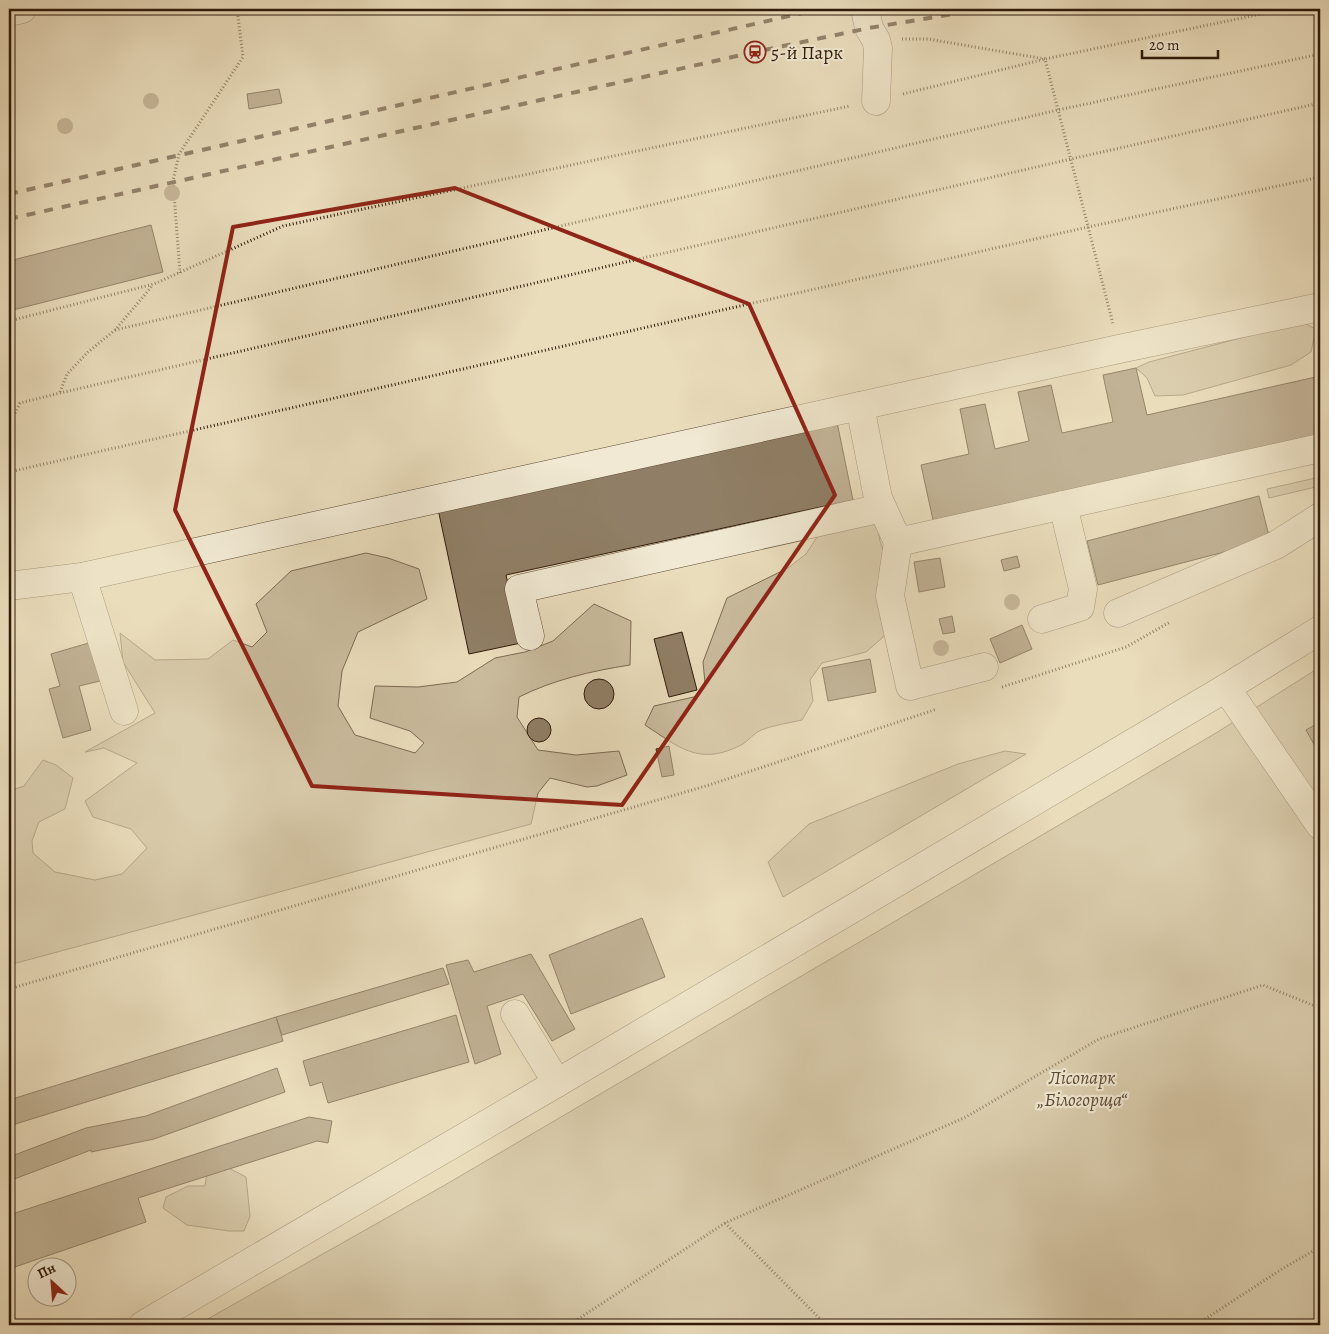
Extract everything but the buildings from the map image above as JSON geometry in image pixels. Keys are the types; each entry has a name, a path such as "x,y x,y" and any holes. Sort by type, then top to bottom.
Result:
{"lane":[{"path":"9,12 22,9"},
{"path":"865,9 869,28 878,48 876,101"},
{"path":"9,586 82,576 1320,306"},
{"path":"860,406 878,498 898,542 890,596 910,686 989,678"},
{"path":"898,542 1320,448"},
{"path":"1042,619 1080,607 1083,589 1063,505"},
{"path":"530,636 520,588 882,508"},
{"path":"1118,613 1276,545 1320,517"},
{"path":"82,576 124,711"},
{"path":"143,1325 557,1084 1226,688 1320,630"},
{"path":"1226,688 1320,825"},
{"path":"515,1014 557,1084"}],"path":[{"path":"180,273 173,181 179,154 243,57 237,9"},
{"path":"9,321 154,284 283,226 876,101 1046,60 1285,9"},
{"path":"876,40 928,39 1046,60"},
{"path":"115,330 1058,110 1320,54"},
{"path":"1046,60 1119,349"},
{"path":"9,426 20,403 60,393 1320,103"},
{"path":"9,472 1088,227 1320,177"},
{"path":"60,393 67,374 88,352 115,330 154,284"},
{"path":"989,678 1126,647 1177,618"},
{"path":"9,989 706,786 938,708"},
{"path":"569,1325 725,1223 966,1117 1099,1039 1263,986 1320,1008"},
{"path":"725,1223 826,1325"},
{"path":"1196,1325 1282,1269 1320,1247"}],"highlighted area":[{"path":"455,188 749,304 835,495 622,805 312,786 175,510 233,227"}],"green space":[{"path":"1302,322 1316,329 1311,352 1291,365 1183,395 1155,396 1147,378 1136,368 1149,362"},
{"path":"1320,477 1320,486 1269,498 1267,489"},
{"path":"876,519 880,541 887,561 896,621 882,638 866,652 822,663 810,680 813,701 802,720 761,730 743,744 728,751 714,754 691,752 669,741 645,725 654,706 698,696 705,683 703,662 727,598 788,568 806,554 819,534"},
{"path":"366,553 388,558 419,569 427,599 358,632 342,671 338,706 355,735 415,753 424,743 410,731 370,718 375,686 418,687 457,682 495,658 525,652 553,641 594,604 631,621 630,665 573,677 532,691 519,697 517,717 538,750 576,755 619,751 627,775 597,786 587,787 550,778 538,793 531,824 9,965 9,791 24,786 43,760 56,765 73,778 65,809 39,822 32,841 33,853 55,872 95,880 122,874 147,848 131,829 93,817 85,801 137,763 104,748 85,752 155,713 123,662 120,633 155,660 208,659 233,640 252,647 267,632 256,604 291,571"},
{"name":"Лісопарк „Білогорща“","path":"1320,667 1320,1325 197,1325 445,1185 1216,733"},
{"path":"1005,751 1026,754 783,897 768,862 809,824 958,764"},
{"path":"221,1164 246,1177 250,1216 244,1231 229,1231 187,1225 163,1208 166,1197 188,1186 205,1186 207,1173"}],"railway":[{"path":"9,194 820,9"},
{"path":"9,219 755,52 869,28 983,9"}],"place":[{"name":"5-й Парк","path":"755,52"}]}
